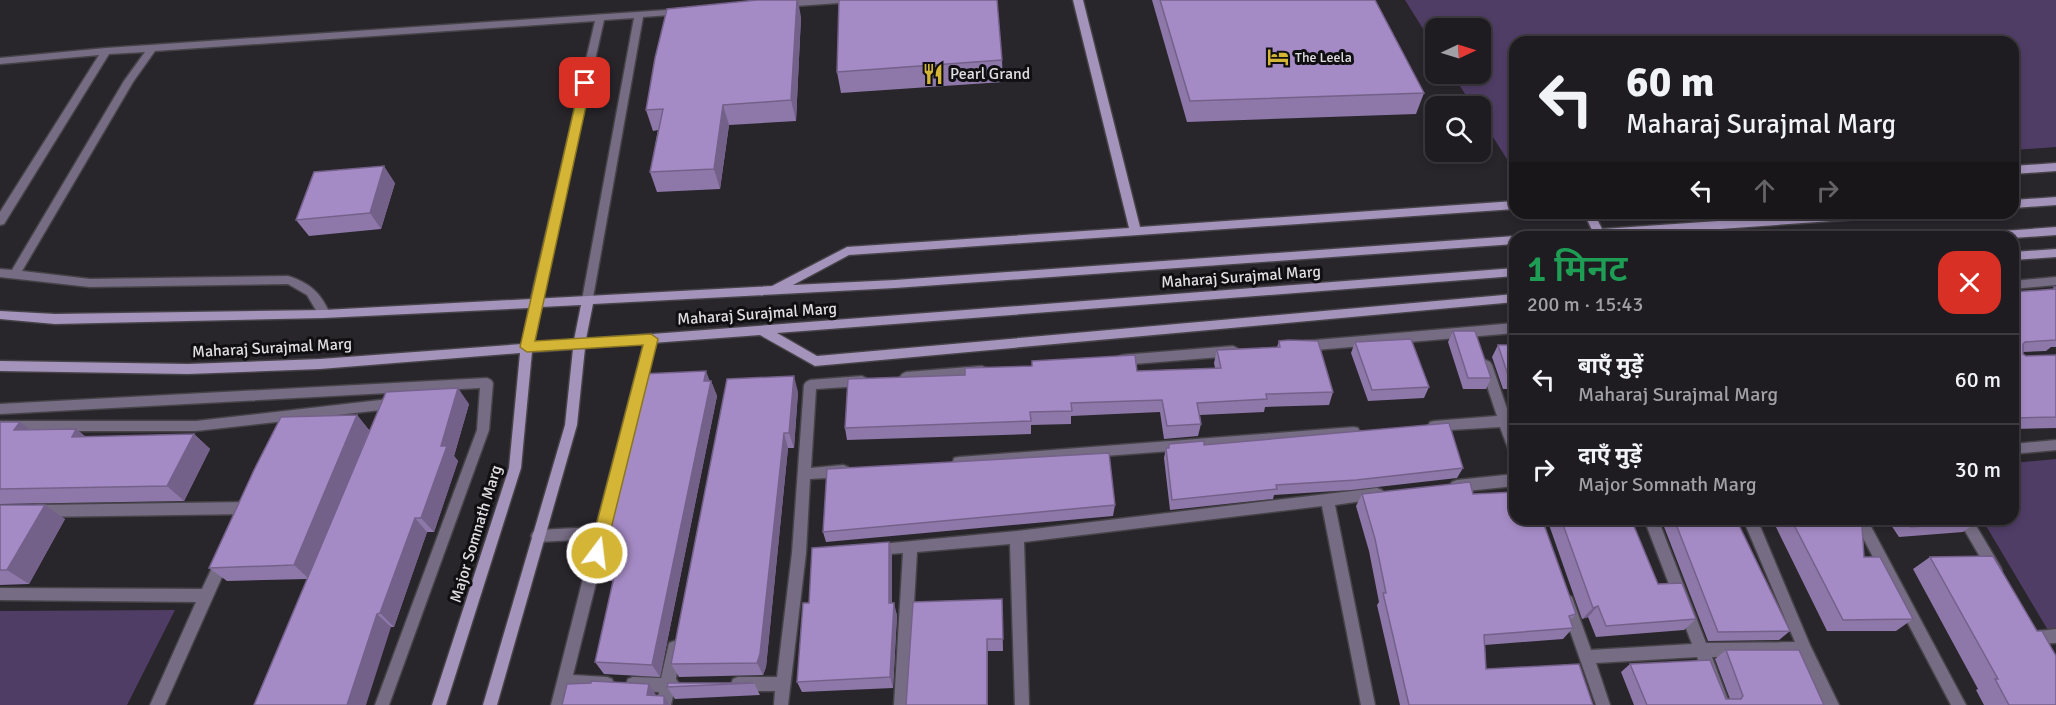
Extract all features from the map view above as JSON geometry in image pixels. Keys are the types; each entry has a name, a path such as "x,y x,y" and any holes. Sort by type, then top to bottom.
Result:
{"main road":[{"path":"1078,0 1136,232"},
{"path":"2019,170 2056,167"},
{"path":"2019,204 2056,201"},
{"name":"Maharaj Surajmal Marg","path":"772,291 847,250 1509,205"},
{"path":"1640,231 1805,219"},
{"path":"2019,234 2056,231"},
{"name":"Maharaj Surajmal Marg","path":"0,315 55,319 324,314 895,284 1509,240"},
{"path":"2019,256 2056,253"},
{"name":"Maharaj Surajmal Marg","path":"0,366 199,368 320,364 1509,272"},
{"path":"763,331 815,362 1509,299"},
{"path":"490,705 571,425 579,345 588,300"},
{"name":"Major Somnath Marg","path":"439,705 515,468 527,347 536,302"}],"street":[{"path":"768,5 839,0"},
{"path":"0,61 106,51 686,12"},
{"path":"588,300 639,15"},
{"name":"Major Somnath Marg","path":"536,302 600,18"},
{"path":"15,274 129,81 152,48"},
{"path":"0,221 106,51"},
{"path":"0,273 90,282 288,280 303,285 317,296 324,314"},
{"path":"2019,284 2056,281"},
{"path":"1285,347 1479,343 1509,330"},
{"path":"558,705 651,339"},
{"path":"1479,343 1509,433"},
{"path":"1107,361 1250,350"},
{"path":"893,378 1000,370"},
{"path":"781,705 804,553 805,474 810,385 870,380"},
{"path":"0,409 488,383 483,430 382,705"},
{"path":"0,426 196,426 292,421 389,404 381,426"},
{"path":"1421,427 1505,421"},
{"path":"947,463 1362,431"},
{"path":"2019,448 2056,445"},
{"path":"805,474 852,470"},
{"path":"1444,487 1509,481"},
{"path":"865,549 1017,537 1386,493"},
{"path":"1327,500 1368,705"},
{"path":"24,511 248,508"},
{"path":"1653,525 1723,705"},
{"path":"1753,525 1805,649 1832,705"},
{"path":"1863,525 1959,705"},
{"path":"1969,525 2000,578"},
{"path":"538,536 603,533"},
{"path":"1017,537 1022,705"},
{"path":"157,705 204,596 229,547"},
{"path":"901,705 910,547"},
{"path":"1561,583 1603,705"},
{"path":"0,594 204,596"},
{"path":"2034,637 2056,636"},
{"path":"664,705 676,639"},
{"path":"1587,657 1700,650 1805,649"},
{"path":"563,682 690,685"},
{"path":"725,685 783,684"}],"shaded area":[{"path":"1405,0 2056,0 2056,147 2019,150 2019,36 1509,36 1509,162 1491,134 1491,96 1466,96 1459,84 1491,84 1491,18 1425,18 1425,32"},
{"path":"2056,459 2056,632 2049,632 1986,525 2019,525 2019,462"},
{"path":"175,610 127,705 0,705 0,611"}],"building":[{"path":"757,0 797,0 791,100 723,105 714,169 650,172 663,109 646,110 667,9"},
{"path":"839,0 997,0 1002,60 837,72"},
{"name":"The Leela","path":"1160,0 1375,0 1424,93 1190,101"},
{"path":"384,166 370,213 296,220 314,172"},
{"path":"2056,287 2056,340 2025,342 2023,354 2026,356 2056,355 2056,417 2019,418 2019,292 2055,289"},
{"path":"1453,331 1475,331 1491,378 1468,378"},
{"path":"1411,339 1429,387 1372,390 1355,342"},
{"path":"1279,341 1318,341 1333,392 1266,394 1267,399 1197,403 1201,424 1167,426 1162,400 1071,403 1072,411 1030,412 1031,421 845,428 848,379 965,375 965,368 1032,366 1032,361 1135,355 1137,371 1221,368 1217,350 1280,347"},
{"path":"1498,345 1509,345 1509,378"},
{"path":"706,371 704,381 711,381 652,665 595,662 616,568 596,568 614,482 619,482 641,374"},
{"path":"794,376 789,433 784,433 760,654 757,663 671,664 727,379"},
{"path":"458,388 441,446 447,446 421,518 415,518 380,613 377,614 347,705 254,705 386,392"},
{"path":"357,415 294,565 209,568 281,417"},
{"path":"0,422 20,422 14,430 76,429 72,437 194,434 167,486 0,489"},
{"path":"1449,423 1463,468 1356,480 1276,485 1277,489 1172,500 1166,448 1169,448 1169,444 1204,441 1204,445"},
{"path":"1109,453 1115,505 823,532 827,469"},
{"path":"1470,482 1473,494 1509,492 1509,525 1544,525 1576,614 1569,616 1573,628 1484,635 1486,669 1579,664 1593,705 1409,705 1383,593 1386,593 1375,539 1362,494"},
{"path":"0,505 45,505 7,570 0,570"},
{"path":"1563,525 1633,525 1658,584 1682,583 1696,619 1606,626 1598,606 1593,608"},
{"path":"1676,525 1739,525 1790,631 1718,632"},
{"path":"1794,525 1861,525 1864,557 1880,557 1913,619 1843,620"},
{"path":"1910,525 1937,525 1911,527"},
{"path":"889,542 889,603 894,603 890,677 797,682 803,603 809,603 812,548"},
{"path":"1993,556 2037,631 2042,631 2056,656 2056,705 2009,705 1995,679 1998,679 1930,557"},
{"path":"1002,599 1003,639 987,639 987,705 906,705 913,602"},
{"path":"1726,650 1799,650 1824,705 1647,705 1630,664 1710,660 1726,699 1741,699 1743,696"},
{"path":"591,681 649,684 647,695 664,696 664,705 562,705 567,684 591,683"},
{"path":"668,683 754,683 667,687"}],"place":[{"name":"The Leela","path":"1278,57"},
{"name":"Pearl Grand","path":"933,74"}],"route":[{"path":"585,83 527,347 651,339 597,553"}]}
